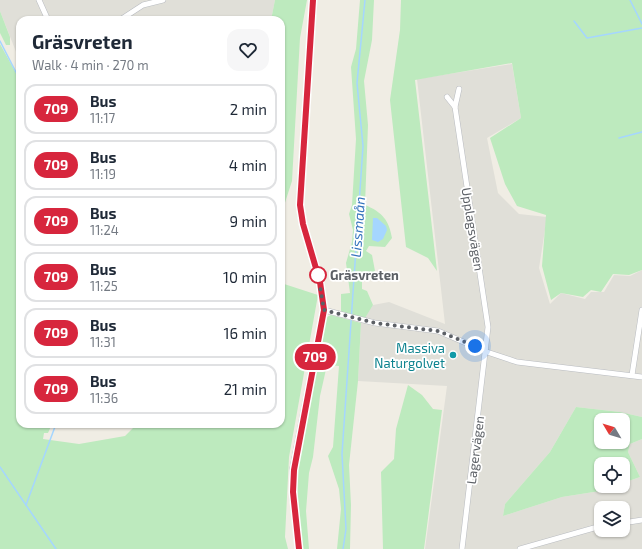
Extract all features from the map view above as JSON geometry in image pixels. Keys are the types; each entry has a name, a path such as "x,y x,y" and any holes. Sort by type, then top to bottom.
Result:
{"street":[{"path":"39,0 46,16"},
{"path":"126,16 143,5 163,0"},
{"path":"299,549 293,492 294,470 324,310 320,282 303,224 300,205 313,0"},
{"path":"454,107 459,89"},
{"path":"447,98 454,107"},
{"name":"Upplagsvägen","path":"454,107 488,327 487,352"},
{"path":"324,310 375,323 438,331 487,352 517,362 642,377"},
{"path":"632,375 642,310"},
{"name":"Lagervägen","path":"462,549 487,352"},
{"path":"630,521 642,520"},
{"path":"520,549 594,528"}],"shaded area":[{"path":"0,0 275,0 272,16 16,16 16,52 0,11"},
{"path":"512,64 521,118 487,138 498,193 519,214 547,217 539,268 550,304 561,293 585,299 591,292 604,292 614,275 630,276 642,270 642,417 630,414 630,413 576,407 550,452 505,504 503,516 562,497 594,492 630,493 630,481 640,477 628,452 630,449 630,444 642,439 642,549 425,549 447,386 358,381 361,323 373,305 389,302 445,324 417,79"}],"green space":[{"path":"275,0 307,0 300,38 292,181 285,203 285,16 272,16"},
{"path":"360,0 374,0 372,40 364,81 368,125 365,205 384,217 389,226 392,238 385,247 369,246 366,251 372,255 375,271 370,276 362,277 362,289 367,291 373,305 365,318 341,312 341,294 350,293 346,263 352,242 353,230 349,214 352,205 356,139 351,67 356,49"},
{"path":"401,0 642,0 642,270 629,275 613,274 601,292 591,290 583,297 561,293 551,300 542,266 546,215 517,206 505,184 490,138 521,118 512,63 415,80 437,271 428,258 406,247 390,100 400,30"},
{"path":"0,11 10,37 10,45 6,45 0,33"},
{"path":"0,44 16,73 16,428 50,428 48,433 44,433 43,439 79,444 125,436 133,428 285,428 285,284 318,295 289,457 285,537 288,549 0,549"},
{"path":"331,315 361,323 358,381 349,465 351,505 350,549 337,549 341,509 339,489 328,456 333,447 339,366 327,365 320,396 313,457 309,473 306,511 309,549 302,549 296,476 325,321 327,317"},
{"path":"408,385 422,395 433,409 442,410 424,549 383,549 381,472 394,459 396,429"},
{"path":"576,407 624,413 594,413 594,449 629,449 628,452 640,477 630,481 630,457 594,457 594,492 562,497 503,516 505,504 550,452"},
{"path":"630,414 642,417 642,439 630,444"}],"water":[{"path":"373,218 377,218 386,226 387,230 383,239 378,242 372,240"}],"waterway":[{"name":"Lissmaån","path":"343,549 346,529 342,454 363,146 357,83 365,0"},
{"path":"630,0 642,24"},
{"path":"574,21 587,38 642,28"},
{"path":"0,41 16,72"},
{"path":"619,138 642,132"},
{"path":"26,505 55,428"},
{"path":"0,467 56,549"}],"bus line":[{"name":"709","path":"299,549 293,492 296,450 324,310 320,282 303,224 300,205 300,183 313,0"}],"place":[{"name":"Gräsvreten","path":"318,275"},
{"name":"Massiva Naturgolvet","path":"453,355"}],"route":[{"path":"318,275 324,310 375,323 438,331 475,346"}]}
